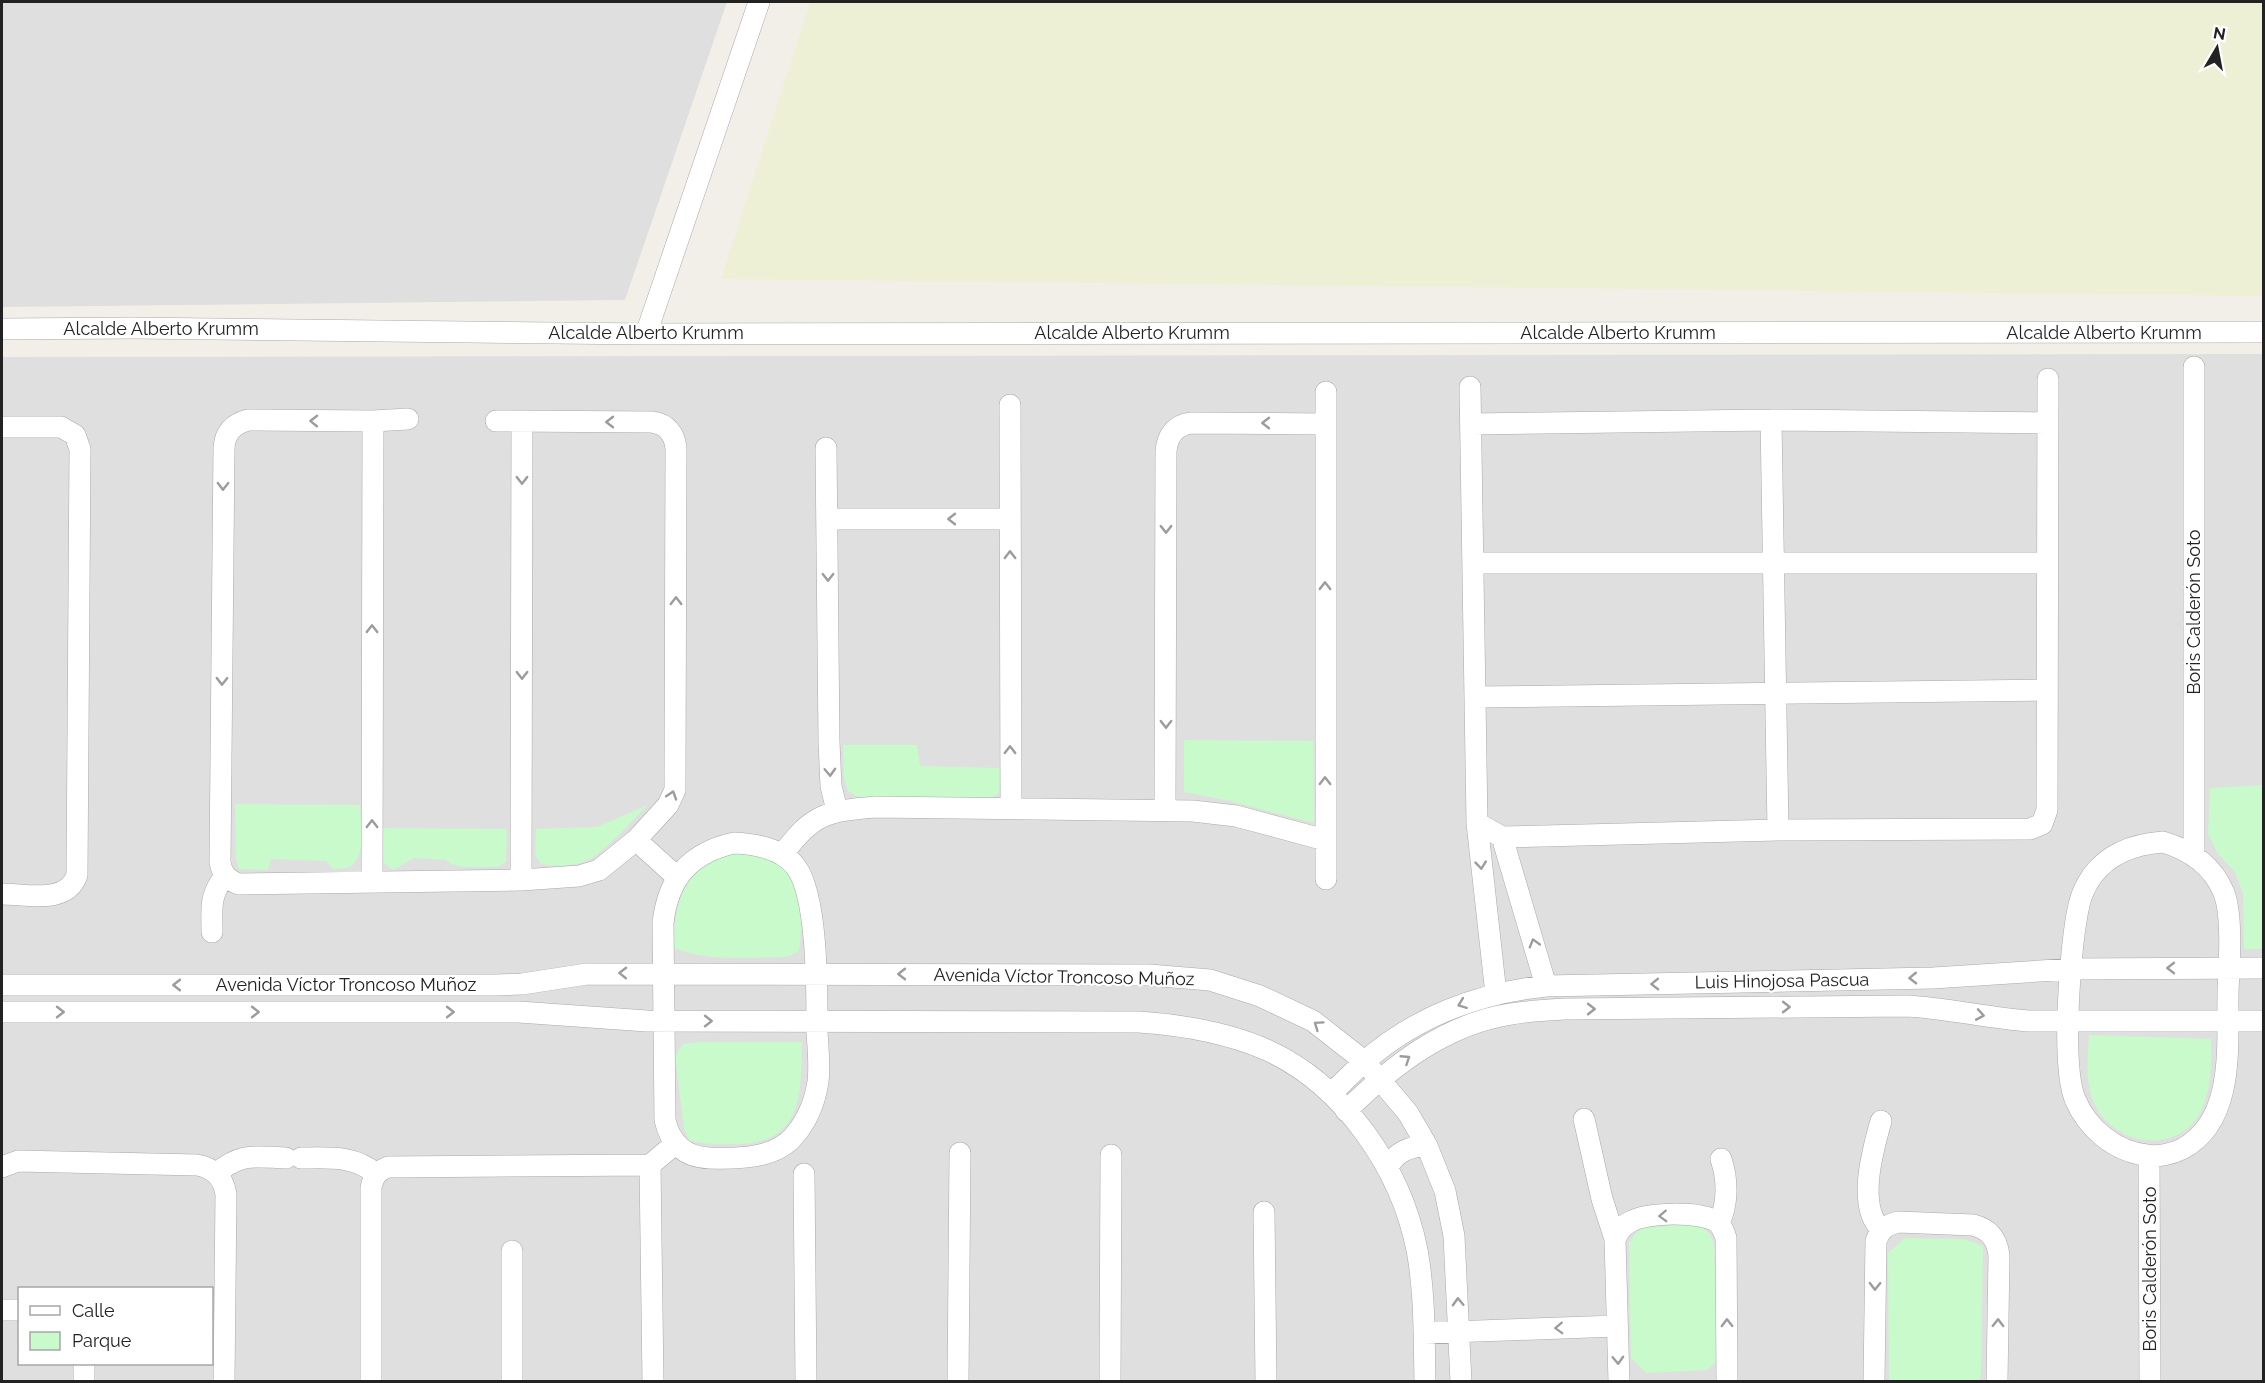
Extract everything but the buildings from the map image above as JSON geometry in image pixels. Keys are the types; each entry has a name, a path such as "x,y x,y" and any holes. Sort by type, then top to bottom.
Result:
{"street":[{"path":"646,334 759,2"},
{"name":"Alcalde Alberto Krumm","path":"2,329 156,328 646,334 2264,332"},
{"name":"Boris Calderón Soto","path":"2194,367 2194,856"},
{"path":"1477,823 1502,837 1778,830 2037,827 2045,820 2047,810 2048,379"},
{"path":"1470,387 1477,823 1496,994"},
{"path":"1326,392 1324,424 1326,879"},
{"path":"1010,405 1011,808"},
{"path":"408,419 248,420 230,429 224,441 220,862 225,876 239,884 521,880 590,874 607,865 636,840 668,805 675,790 676,443 671,433 657,423 496,421"},
{"path":"1471,424 1771,420 2048,423"},
{"path":"1771,420 1778,830"},
{"path":"372,882 373,421"},
{"path":"521,880 522,422"},
{"path":"1165,809 1166,452 1169,437 1178,427 1191,423 1324,424"},
{"path":"2,427 66,429 75,435 80,460 77,875 72,887 57,895 2,894"},
{"path":"826,448 829,742 831,786 837,811"},
{"path":"827,519 1010,519"},
{"path":"1473,563 2047,563"},
{"path":"1475,697 2047,690"},
{"path":"783,854 803,829 825,814 875,807 1165,809 1236,816 1325,840"},
{"path":"1502,837 1546,986"},
{"path":"636,840 678,878"},
{"path":"2163,842 2194,856 2216,878 2228,907 2229,968 2222,1088 2213,1119 2205,1132 2192,1143 2178,1150 2149,1156 2133,1153 2118,1146 2098,1132 2082,1114 2072,1088 2069,1021 2071,969 2079,903 2093,875 2117,854 2147,843 2163,842"},
{"path":"747,843 783,854 795,865 807,888 816,973 818,1081 810,1110 793,1138 769,1152 751,1158 694,1156 675,1144 665,1120 665,907 678,878 700,854 719,846 747,843"},
{"path":"212,932 212,897 215,888 225,876"},
{"name":"Luis Hinojosa Pascua","path":"1331,1094 1364,1061 1430,1018 1462,1004 1496,994 1546,986 1933,978 2071,969 2264,968"},
{"name":"Avenida Víctor Troncoso Muñoz","path":"2,985 495,985 531,983 587,974 816,973 1149,975 1210,980 1260,996 1313,1021 1364,1061 1408,1113 1427,1146 1445,1191 1450,1211 1457,1260 1461,1382"},
{"path":"27,985 21,989 18,1000 28,1012"},
{"name":"Luis Hinojosa Pascua","path":"1346,1111 1380,1078 1448,1034 1487,1019 1538,1011 1906,1006 2007,1019 2264,1021"},
{"name":"Avenida Víctor Troncoso Muñoz","path":"2,1012 519,1012 605,1020 664,1021 1139,1022 1176,1025 1219,1033 1268,1051 1296,1067 1331,1094 1359,1126 1387,1168 1404,1205 1417,1249 1424,1305 1425,1382"},
{"path":"1584,1119 1604,1207 1615,1239 1619,1382"},
{"path":"1881,1121 1870,1169 1869,1208 1873,1221 1882,1230"},
{"path":"371,1382 371,1188 376,1174 388,1167 650,1165 675,1144"},
{"path":"1387,1168 1390,1161 1403,1150 1427,1146"},
{"path":"958,1382 960,1154"},
{"path":"1110,1382 1111,1155"},
{"name":"Boris Calderón Soto","path":"2149,1156 2151,1382"},
{"path":"217,1173 236,1159 246,1157 353,1160 368,1166 376,1174"},
{"path":"1719,1223 1725,1203 1726,1178 1720,1159"},
{"path":"2,1167 18,1161 197,1165 217,1173 226,1194 224,1382"},
{"path":"650,1165 653,1382"},
{"path":"804,1174 806,1382"},
{"path":"1264,1212 1266,1382"},
{"path":"1615,1239 1619,1230 1629,1222 1647,1217 1692,1215 1719,1223 1726,1238 1727,1382"},
{"path":"1874,1382 1875,1246 1878,1234 1887,1226 1898,1222 1973,1225 1982,1227 1993,1237 1999,1255 1997,1382"},
{"path":"512,1251 512,1382"},
{"path":"2,1310 18,1310"},
{"path":"1424,1333 1617,1326"},
{"path":"84,1365 84,1382"}],"shaded area":[{"path":"2,2 727,2 625,300 2,307"},
{"path":"2263,354 2263,1381 2,1381 2,357"}],"green space":[{"path":"810,2 2263,2 2263,296 721,279"},
{"path":"1184,740 1313,741 1314,823 1230,801 1184,792"},
{"path":"843,745 917,745 920,766 1000,768 999,793 992,798 858,797 848,791 844,778"},
{"path":"2263,785 2263,949 2244,949 2243,894 2235,872 2218,854 2208,834 2210,788"},
{"path":"235,804 360,805 361,840 358,857 354,864 344,869 333,869 326,861 271,859 268,870 239,869 236,858"},
{"path":"648,805 608,845 590,859 562,866 541,864 535,855 536,829 597,827"},
{"path":"383,828 507,829 506,862 498,867 463,867 446,860 414,858 393,870 383,862"},
{"path":"746,853 773,860 789,873 800,906 799,951 787,957 730,958 701,955 674,948 678,907 687,884 695,873 718,857"},
{"path":"2089,1035 2211,1039 2208,1088 2199,1115 2187,1129 2172,1137 2156,1140 2140,1139 2124,1134 2110,1124 2099,1111 2089,1088 2087,1065"},
{"path":"802,1042 798,1098 794,1113 786,1126 774,1136 757,1142 717,1144 689,1140 684,1129 675,1056 683,1044"},
{"path":"1697,1224 1708,1232 1714,1243 1717,1354 1715,1363 1707,1370 1646,1373 1631,1358 1629,1243 1641,1228"},
{"path":"1905,1238 1964,1239 1983,1246 1979,1381 1889,1381 1888,1253"}]}
